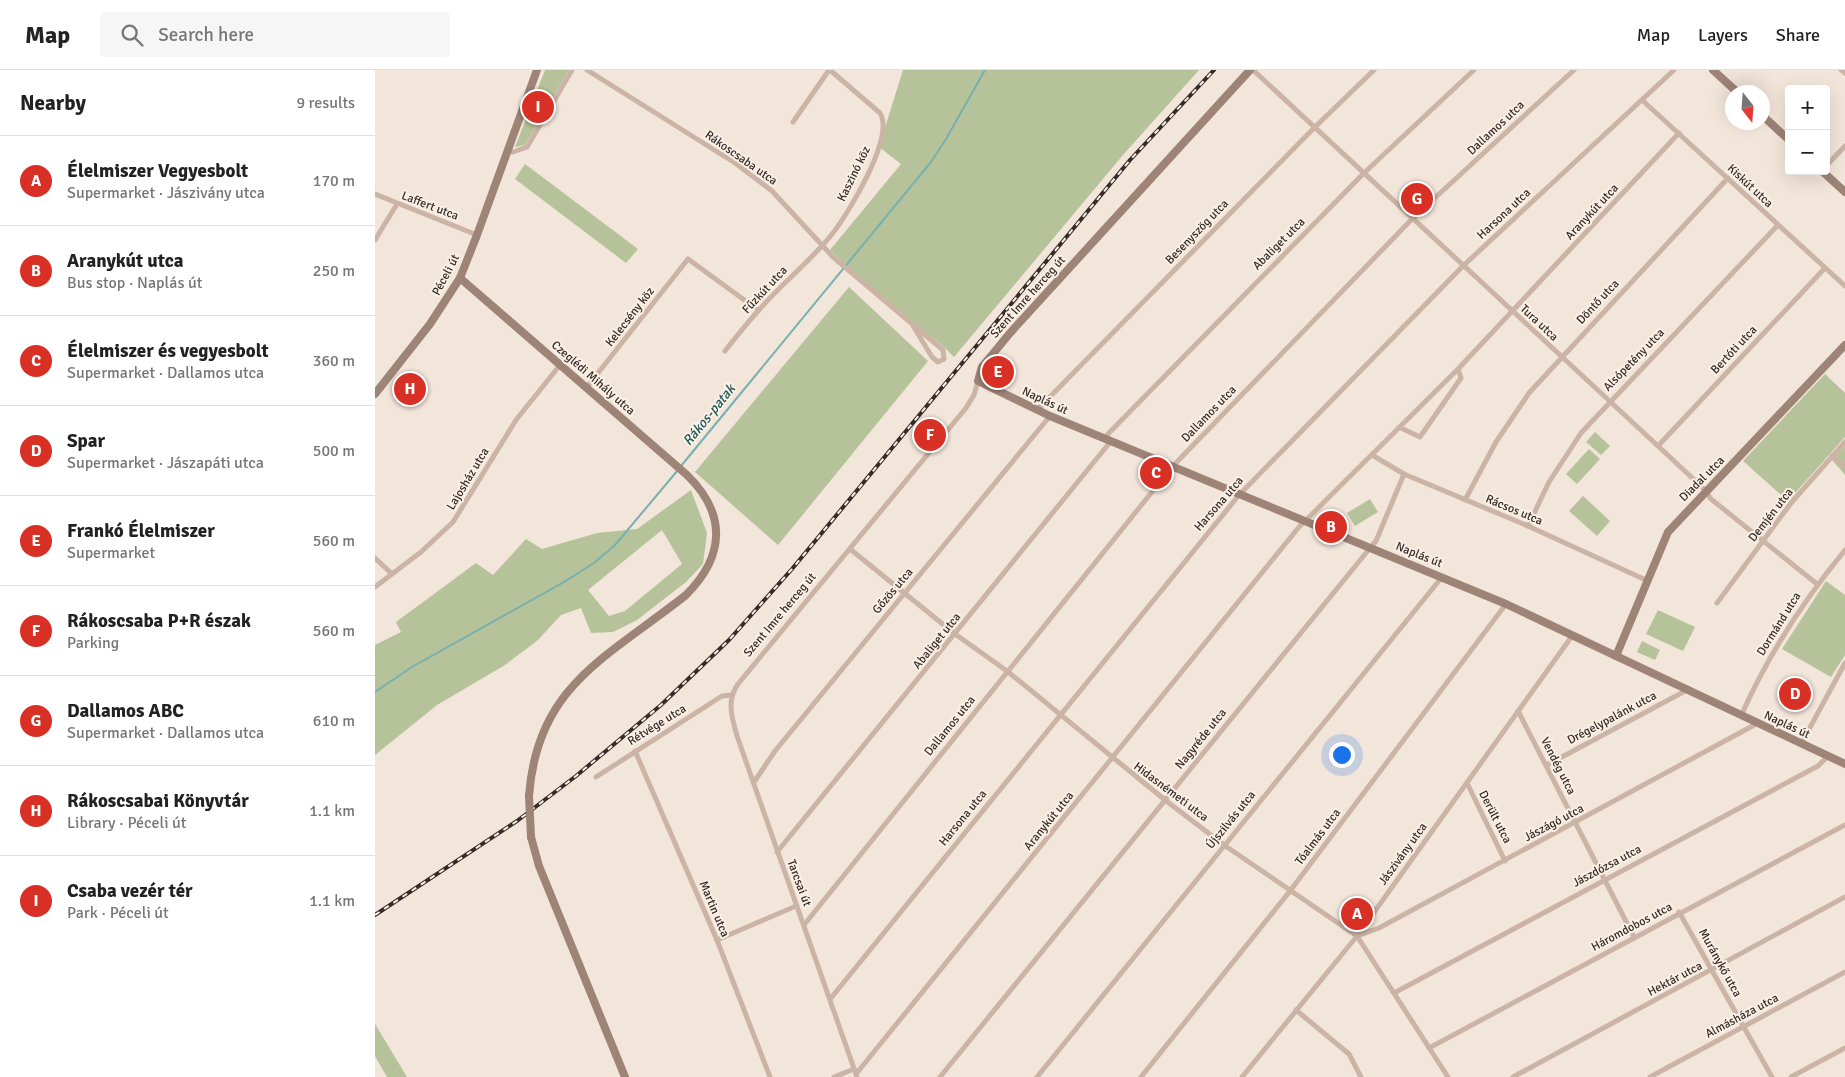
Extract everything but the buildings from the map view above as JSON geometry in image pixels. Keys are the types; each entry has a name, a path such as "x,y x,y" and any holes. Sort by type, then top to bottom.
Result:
{"street":[{"name":"Péceli út","path":"375,394 430,324 460,278 537,70"},
{"path":"507,151 513,152 527,147 572,70"},
{"name":"Rákoscsaba utca","path":"587,70 750,174 772,191 837,261 943,350 944,359 938,362 932,357 912,324"},
{"name":"Tura utca","path":"1252,70 1609,400 1706,493 1817,584"},
{"name":"Szent Imre herceg út","path":"732,695 738,684 966,408 974,395 982,367 1005,339 1252,70"},
{"name":"Besenyszög utca","path":"1037,410 1314,128 1374,70"},
{"name":"Abaliget utca","path":"1103,438 1364,173 1474,70"},
{"name":"Dallamos utca","path":"803,925 1172,467 1413,218 1574,70"},
{"name":"Harsona utca","path":"831,998 1239,494 1463,266 1674,70"},
{"path":"1713,70 1729,85"},
{"path":"1841,70 1845,73"},
{"name":"Kaszinó köz","path":"793,122 832,71 880,113 885,124 873,163 864,183 849,208 822,244"},
{"name":"Kiskút utca","path":"1642,100 1845,286"},
{"path":"1770,122 1785,136"},
{"name":"Aranykút utca","path":"856,1073 1305,521 1401,428 1679,134"},
{"path":"1830,162 1845,146"},
{"path":"1826,175 1845,192"},
{"name":"Döntő utca","path":"1465,500 1501,434 1529,393 1561,356 1727,178"},
{"name":"Laffert utca","path":"375,194 477,235"},
{"path":"375,240 397,204"},
{"name":"Alsópetény utca","path":"1528,526 1554,474 1581,433 1609,400 1778,225"},
{"name":"Fűzkút utca","path":"725,351 758,310 822,244"},
{"name":"Kelecsény köz","path":"587,387 688,259 758,310"},
{"name":"Bertóti utca","path":"1658,446 1825,268"},
{"name":"Czeglédi Mihály utca","path":"460,278 672,461 699,487 708,500 715,522 716,547 707,569 699,582 686,595 588,670 565,693 553,711 536,748 531,768 529,796 531,837 539,866 625,1077"},
{"name":"Diadal utca","path":"1616,656 1668,532 1676,521 1706,493 1845,345"},
{"name":"Lajosház utca","path":"375,587 421,552 453,522 515,420 560,365"},
{"name":"Aranykút utca","path":"1401,428 1420,437 1461,378 1458,369"},
{"name":"Naplás út","path":"979,381 1050,416 1506,604 1845,764"},
{"name":"Gőzös utca","path":"754,782 775,752 1050,416"},
{"name":"Abaliget utca","path":"777,852 1111,441"},
{"name":"Demjén utca","path":"1717,603 1791,503 1845,442"},
{"name":"Rácsos utca","path":"1372,455 1404,474 1528,526 1649,581"},
{"path":"1833,456 1845,466"},
{"name":"Nagyréde utca","path":"940,1077 1376,541 1404,474"},
{"name":"Hidasnémeti utca","path":"850,549 955,634 1007,671 1112,759 1165,800 1224,845 1357,936 1448,1077"},
{"name":"Dormánd utca","path":"1741,716 1777,644 1817,584 1845,550"},
{"path":"375,558 392,574"},
{"name":"Újszilvás utca","path":"1037,1077 1442,577"},
{"name":"Tóalmás utca","path":"1141,1077 1290,891 1506,604"},
{"name":"Jászivány utca","path":"1242,1077 1357,936 1572,636"},
{"path":"1801,744 1845,663"},
{"name":"Drégelypalánk utca","path":"1547,765 1687,690"},
{"name":"Rétvége utca","path":"595,777 722,696 732,695"},
{"name":"Tarcsai út","path":"732,695 730,702 734,725 856,1073"},
{"name":"Vendég utca","path":"1519,711 1634,937"},
{"name":"Jászágó utca","path":"1357,936 1379,928 1758,723"},
{"name":"Martin utca","path":"635,751 717,940 770,1077"},
{"name":"Jászdózsa utca","path":"1394,994 1605,879 1819,766 1828,756"},
{"name":"Derült utca","path":"1467,783 1505,860"},
{"name":"Háromdobos utca","path":"1429,1048 1679,912 1845,825"},
{"name":"Hektár utca","path":"1513,1077 1845,897"},
{"path":"717,940 796,906"},
{"name":"Muránykő utca","path":"1679,912 1772,1077"},
{"name":"Almásháza utca","path":"1649,1077 1845,972"},
{"path":"1296,1010 1349,1054 1361,1077"},
{"path":"1791,1077 1845,1048"},
{"path":"834,1077 856,1073"}],"green space":[{"path":"545,70 569,70 525,145 515,147"},
{"path":"903,70 1199,70 1123,155 954,357 853,273 830,250 901,164 879,147"},
{"path":"525,164 638,249 626,263 515,179"},
{"path":"849,287 928,361 778,545 695,472"},
{"path":"1825,374 1845,393 1845,437 1788,501 1743,461"},
{"path":"1595,432 1610,446 1601,455 1586,442"},
{"path":"1845,446 1845,475 1832,460"},
{"path":"1589,449 1600,459 1577,484 1566,474"},
{"path":"691,490 707,533 703,564 686,582 637,620 613,632 591,633 581,608 561,615 538,640 505,665 437,705 375,755 375,645 401,632 396,622 476,563 493,575 526,539 542,549 597,533 637,529","holes":["662,530 682,564 625,611 609,616 588,590"]},
{"path":"1583,496 1610,521 1597,536 1569,511"},
{"path":"1370,499 1378,512 1355,526 1347,513"},
{"path":"1826,581 1845,595 1845,655 1831,677 1782,649"},
{"path":"1658,610 1695,627 1683,651 1646,634"},
{"path":"1642,641 1660,650 1655,660 1637,652"},
{"path":"375,1024 407,1077 387,1077 375,1056"}],"waterway":[{"name":"Rákos-patak","path":"681,466 931,162 985,70"},
{"name":"Rákos-patak","path":"375,692 412,667 564,582 594,563 615,545 678,470"}],"railway":[{"path":"375,915 517,821 576,776 661,705 729,640 792,569 1130,160 1214,70"}],"place":[{"name":"Csaba vezér tér","path":"538,107"},
{"name":"Dallamos ABC","path":"1417,199"},
{"name":"Frankó Élelmiszer","path":"998,372"},
{"name":"Rákoscsabai Könyvtár","path":"410,389"},
{"name":"Rákoscsaba P+R észak","path":"930,435"},
{"name":"Élelmiszer és vegyesbolt","path":"1156,473"},
{"name":"Aranykút utca","path":"1331,527"},
{"name":"Spar","path":"1795,694"},
{"name":"Élelmiszer Vegyesbolt","path":"1357,914"}]}
